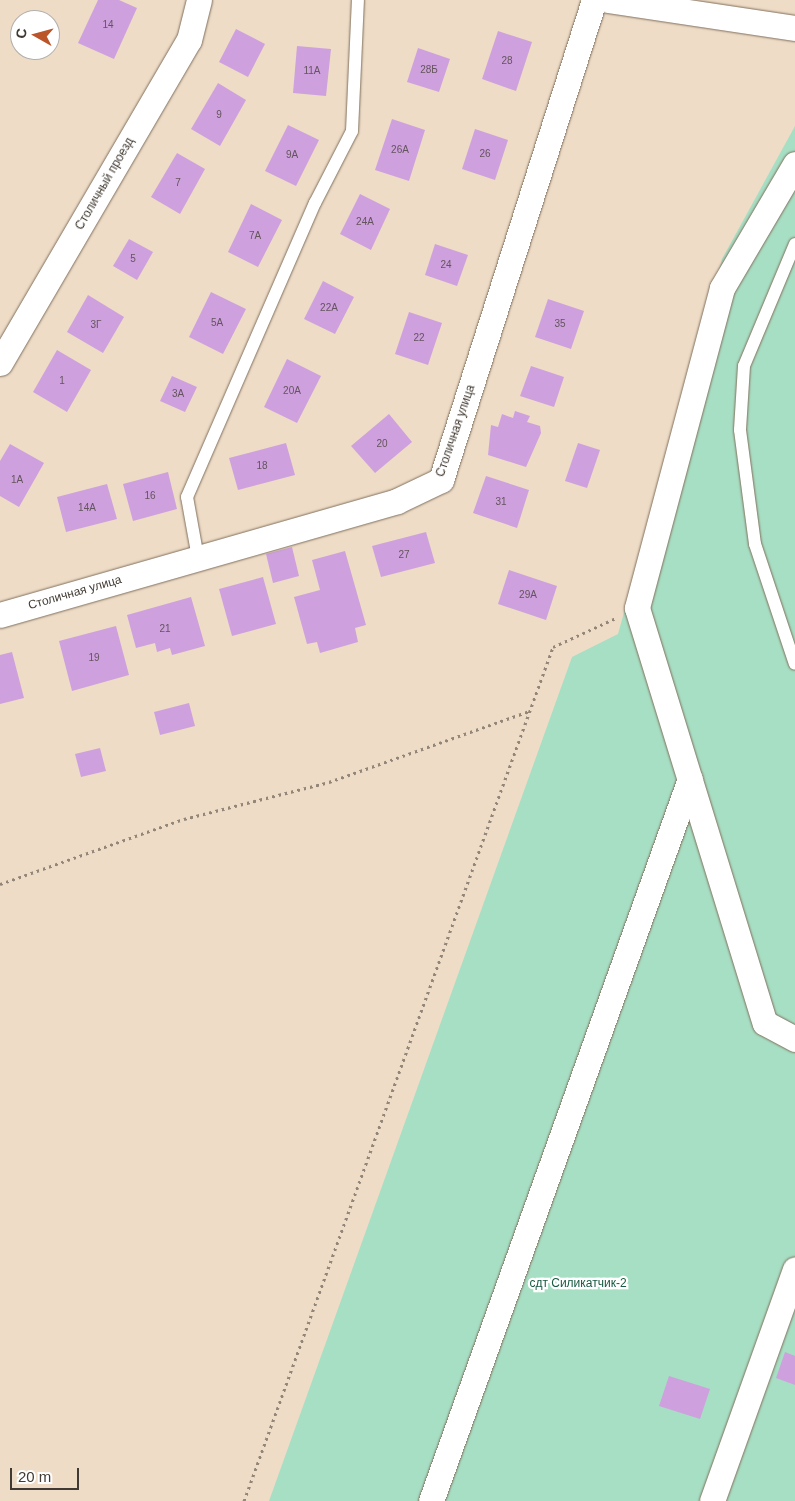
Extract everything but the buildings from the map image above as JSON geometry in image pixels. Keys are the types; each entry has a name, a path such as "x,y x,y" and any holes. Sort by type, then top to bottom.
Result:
{"street":[{"name":"Столичный проезд","path":"0,363 189,40 199,0"},
{"name":"Столичная улица","path":"0,614 397,500 441,480 594,0"},
{"path":"608,0 795,28"},
{"path":"795,164 722,288 637,608 765,1023 795,1039"},
{"path":"431,1501 690,780"},
{"path":"712,1501 795,1269"}],"lane":[{"path":"198,558 187,497 314,203 352,131 358,0"},
{"path":"795,244 744,366 740,430 755,544 795,664"}],"path":[{"path":"244,1501 553,647 637,608"},
{"path":"0,884 184,819 329,782 530,711"}],"green space":[{"name":"сдт Силикатчик-2","path":"795,126 795,1501 269,1501 572,657 618,634 722,259"}]}
